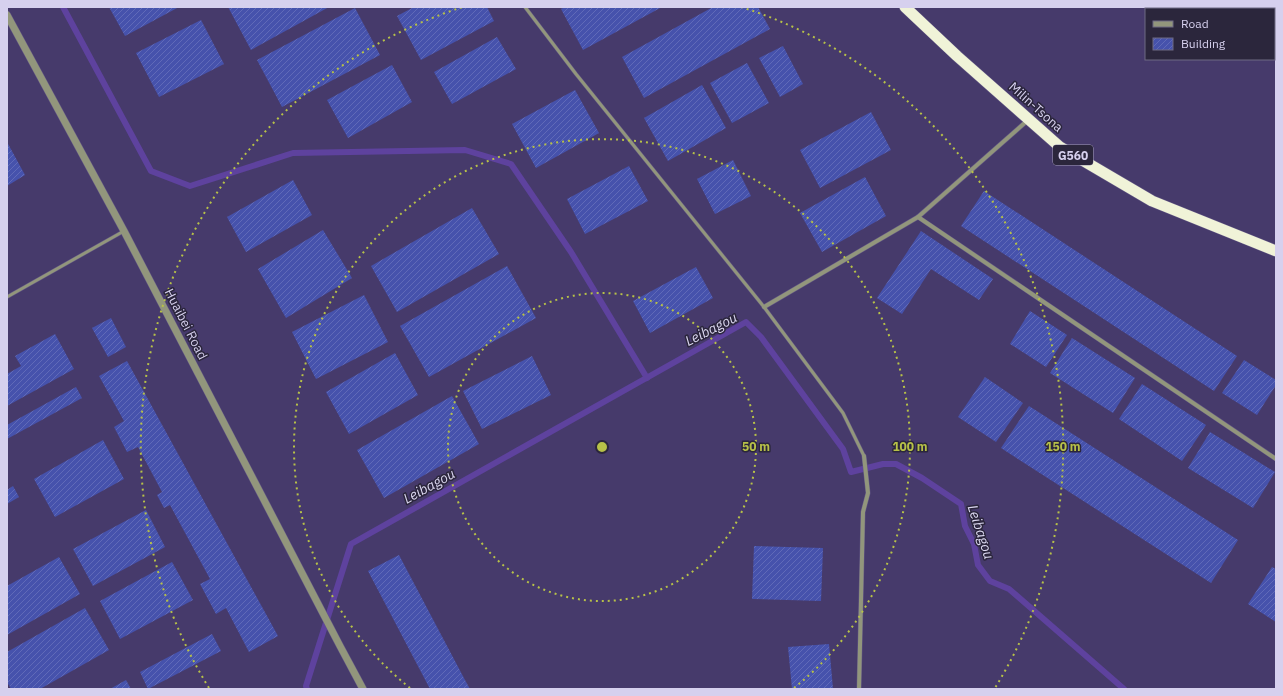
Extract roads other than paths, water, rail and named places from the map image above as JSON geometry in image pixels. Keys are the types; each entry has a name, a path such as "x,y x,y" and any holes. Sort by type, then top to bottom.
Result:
{"highway":[{"name":"Milin-Tsona","path":"905,7 1060,147 1152,201 1276,251"}],"street":[{"name":"Huaibei Road","path":"7,15 124,231 363,689"},
{"path":"764,307 918,217 1028,119"},
{"path":"918,217 1276,459"},
{"path":"859,689 863,512 868,493 864,456"}],"lane":[{"path":"525,7 576,74 764,307 843,413 864,456"},
{"path":"7,296 124,231"}],"waterway":[{"path":"63,7 151,171 190,186 293,153 465,150 511,164 571,252 647,378"},
{"name":"Leibagou","path":"307,689 306,686 351,544 746,322 761,337 843,449 851,472 883,464 896,464 922,478 961,504 965,526 974,544 978,565 990,581 1009,589 1124,689"}]}
